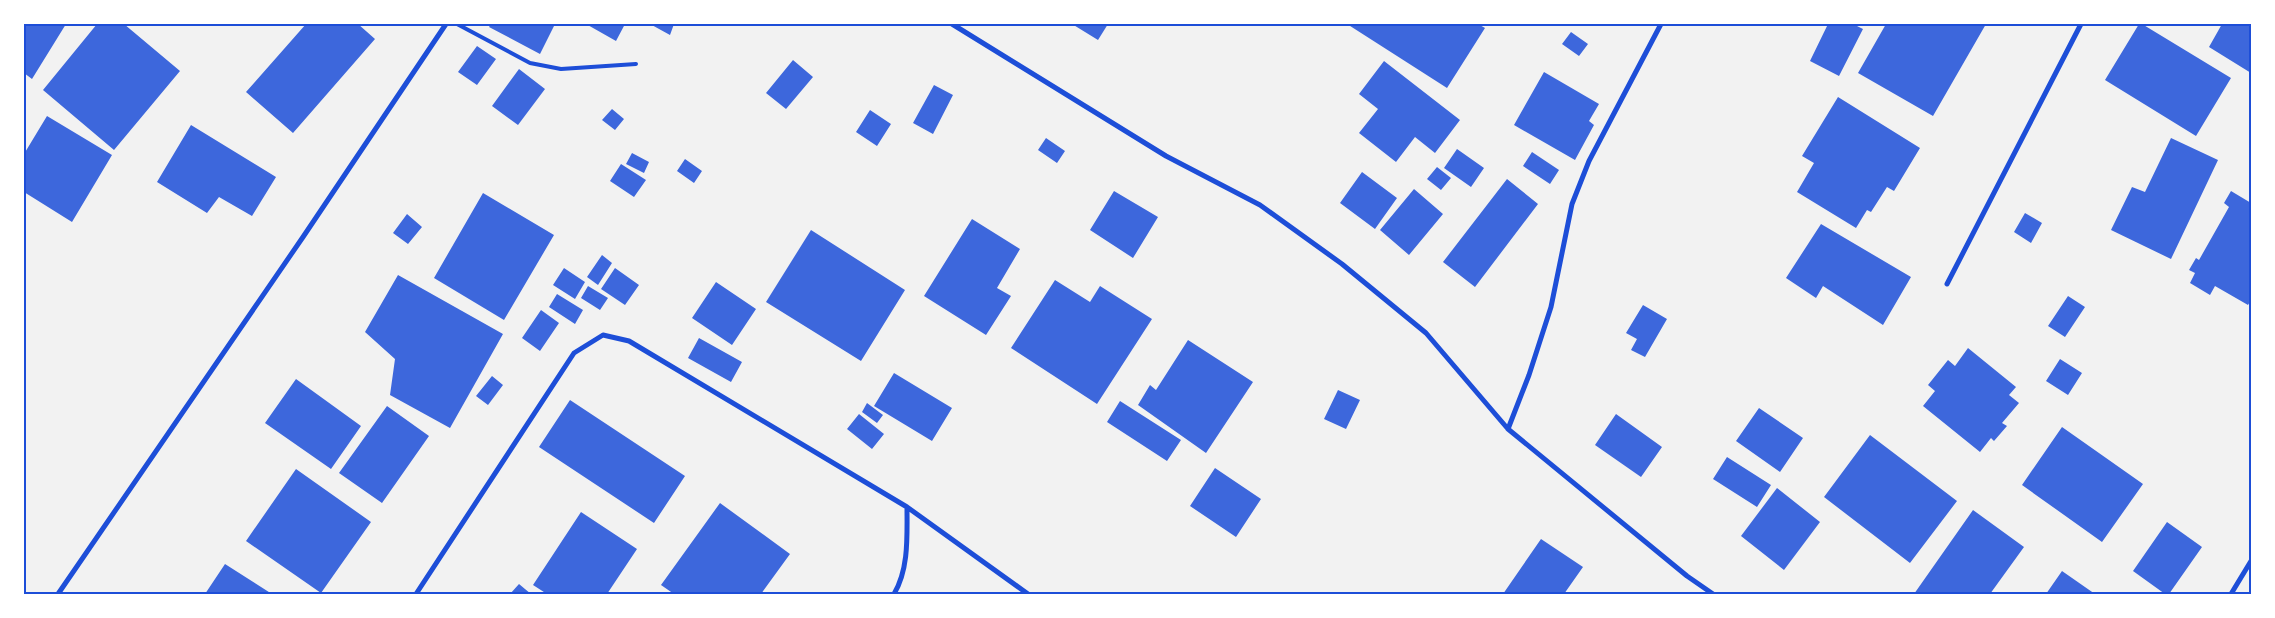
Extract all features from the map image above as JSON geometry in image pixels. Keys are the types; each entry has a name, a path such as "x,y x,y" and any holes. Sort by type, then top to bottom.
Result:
{"street":[{"path":"58,594 303,238 446,24"},
{"path":"952,24 1166,156 1260,205 1334,259 1426,333 1508,430 1688,576 1713,594"},
{"path":"1508,430 1529,375 1551,307 1572,204 1589,161 1661,24"},
{"path":"1947,284 2081,24"},
{"path":"416,594 574,353 603,335 629,341 907,507 1028,594"},
{"path":"894,594 899,585 907,545 907,507"},
{"path":"2230,594 2251,561"}],"lane":[{"path":"457,24 530,63 561,70 636,64"}],"building":[{"path":"24,24 66,24 32,79 24,73"},
{"path":"97,24 124,24 180,71 114,150 43,90"},
{"path":"306,24 358,24 375,39 293,133 246,92"},
{"path":"491,24 555,24 540,54 489,27"},
{"path":"586,24 625,24 616,41"},
{"path":"650,24 674,24 670,35"},
{"path":"1072,24 1108,24 1098,40"},
{"path":"1347,24 1478,24 1485,28 1447,88"},
{"path":"1828,24 1853,24 1863,29 1839,76 1810,61"},
{"path":"1886,24 1986,24 1933,116 1858,73"},
{"path":"2139,24 2142,24 2231,78 2196,136 2105,80"},
{"path":"2222,24 2251,24 2251,73 2209,47"},
{"path":"1571,32 1588,44 1579,56 1562,44"},
{"path":"477,46 496,59 477,85 458,72"},
{"path":"793,60 813,77 786,109 766,93"},
{"path":"1384,61 1460,120 1435,153 1415,137 1396,162 1359,133 1378,109 1359,94"},
{"path":"519,69 545,89 518,125 492,106"},
{"path":"1544,72 1599,104 1589,121 1594,125 1575,160 1514,125"},
{"path":"934,85 953,95 933,134 913,123"},
{"path":"1838,97 1920,148 1894,191 1887,187 1871,212 1867,210 1856,228 1797,192 1814,163 1802,156"},
{"path":"612,109 624,119 615,130 602,120"},
{"path":"870,110 891,124 877,146 856,132"},
{"path":"47,116 112,155 72,222 24,192 24,154"},
{"path":"191,125 276,177 252,216 219,197 207,213 157,182"},
{"path":"1046,138 1065,151 1057,163 1038,150"},
{"path":"2171,138 2218,160 2171,259 2111,230 2132,187 2145,192"},
{"path":"1457,149 1484,168 1471,187 1444,168"},
{"path":"1532,152 1559,170 1550,184 1523,166"},
{"path":"632,153 649,162 644,173 626,164"},
{"path":"685,159 702,171 694,183 677,171"},
{"path":"621,164 646,180 634,197 610,181"},
{"path":"1437,167 1451,178 1441,190 1427,179"},
{"path":"1362,172 1397,198 1375,229 1340,203"},
{"path":"1507,179 1538,204 1475,287 1443,262"},
{"path":"1414,189 1443,214 1409,255 1380,230"},
{"path":"1114,191 1158,217 1133,258 1090,230"},
{"path":"2231,191 2251,203 2251,300 2248,305 2215,286 2210,295 2190,283 2195,273 2189,270 2196,258 2199,260 2229,207 2224,203"},
{"path":"483,193 554,235 504,320 434,278"},
{"path":"2025,213 2042,223 2031,243 2014,232"},
{"path":"407,214 422,227 408,244 393,233"},
{"path":"972,219 1020,249 997,288 1011,296 986,335 924,296"},
{"path":"1821,224 1911,277 1883,325 1823,286 1816,298 1786,278"},
{"path":"811,230 905,290 861,361 766,302"},
{"path":"602,255 612,263 598,285 587,277"},
{"path":"564,268 585,282 575,299 553,285"},
{"path":"615,268 639,285 625,305 601,289"},
{"path":"398,275 503,334 450,428 390,395 395,359 365,332"},
{"path":"1055,280 1090,302 1100,286 1152,319 1097,404 1011,348"},
{"path":"716,282 756,309 732,345 692,318"},
{"path":"588,286 608,298 600,310 581,298"},
{"path":"557,294 583,310 575,324 549,307"},
{"path":"2068,296 2085,307 2065,337 2048,326"},
{"path":"1643,305 1667,319 1645,357 1631,350 1637,339 1626,333"},
{"path":"541,310 559,323 540,351 522,338"},
{"path":"699,338 742,362 731,382 688,358"},
{"path":"1188,340 1253,382 1206,453 1138,405 1150,385 1156,390"},
{"path":"1968,348 2016,387 2009,395 2019,403 2002,423 2007,426 1994,441 1991,438 1980,452 1923,406 1935,391 1928,385 1948,360 1955,366"},
{"path":"2060,359 2082,373 2068,395 2046,381"},
{"path":"894,373 952,408 932,441 874,406"},
{"path":"492,376 503,385 488,405 476,396"},
{"path":"296,379 361,426 331,469 265,423"},
{"path":"1338,390 1360,400 1346,429 1324,419"},
{"path":"570,400 685,476 654,523 539,447"},
{"path":"1120,401 1181,440 1167,461 1107,422"},
{"path":"867,403 883,415 877,423 862,412"},
{"path":"387,406 429,436 382,503 339,473"},
{"path":"1759,408 1803,438 1780,472 1736,441"},
{"path":"859,414 884,434 872,449 847,429"},
{"path":"1616,414 1662,447 1641,477 1595,445"},
{"path":"2062,427 2143,484 2102,542 2022,485"},
{"path":"1870,435 1957,501 1910,563 1824,497"},
{"path":"1727,457 1771,485 1757,507 1713,479"},
{"path":"1215,468 1261,499 1236,537 1190,506"},
{"path":"296,469 371,522 321,593 246,541"},
{"path":"1777,488 1820,522 1784,570 1741,536"},
{"path":"720,503 790,554 761,594 674,594 661,585"},
{"path":"1973,510 2024,547 1990,594 1914,594"},
{"path":"581,512 637,549 607,594 547,594 533,585"},
{"path":"2167,522 2202,547 2169,594 2165,594 2133,571"},
{"path":"1541,539 1583,567 1564,594 1503,594"},
{"path":"225,564 272,594 205,594"},
{"path":"2062,571 2095,594 2046,594"},
{"path":"519,584 531,594 510,594"}]}
